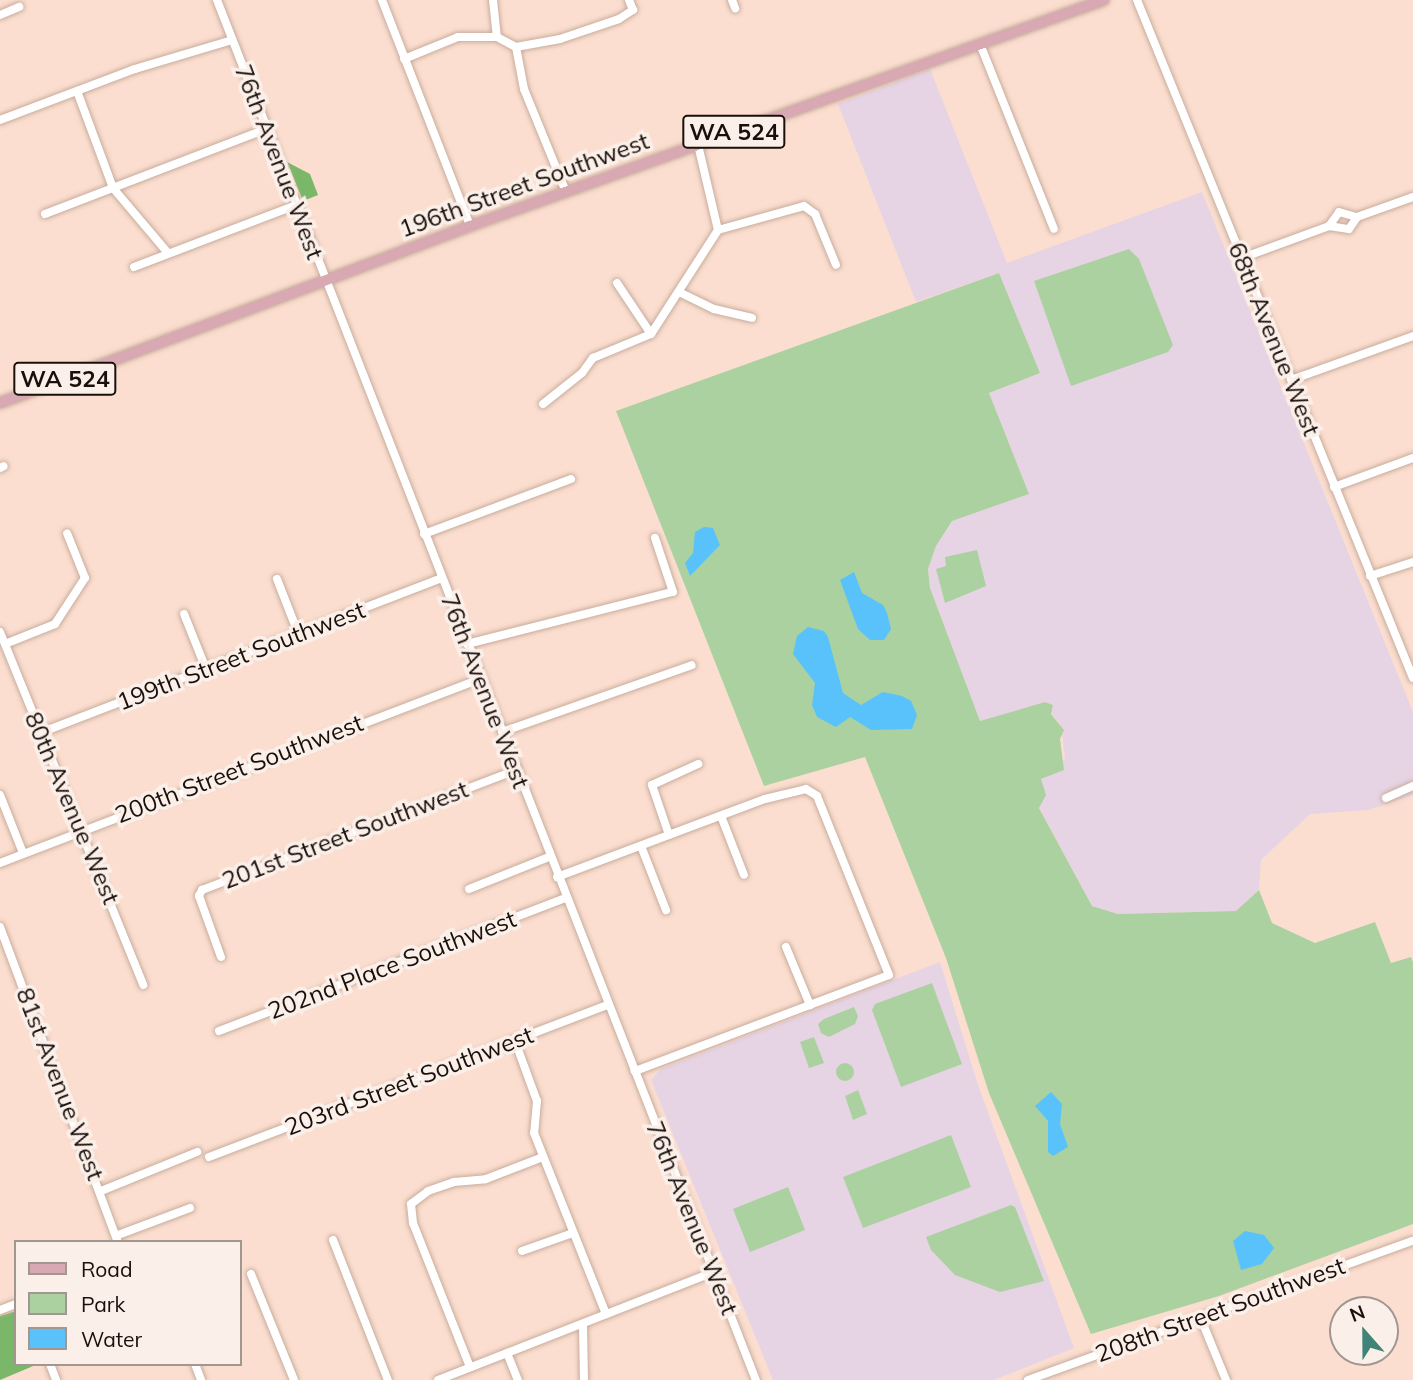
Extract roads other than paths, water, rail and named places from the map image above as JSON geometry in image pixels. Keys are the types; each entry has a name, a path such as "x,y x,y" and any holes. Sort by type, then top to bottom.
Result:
{"main road":[{"name":"196th Street Southwest","path":"0,403 470,226 1104,0"}],"street":[{"name":"76th Avenue West","path":"216,0 565,898 756,1380"},
{"path":"382,0 470,226"},
{"path":"493,0 497,37"},
{"path":"404,59 458,37 497,37 516,47 560,39 633,10 629,0"},
{"name":"68th Avenue West","path":"1137,0 1413,678"},
{"path":"0,15 19,7"},
{"path":"0,120 77,91 232,40"},
{"path":"980,44 1054,229"},
{"path":"516,47 524,89 566,192"},
{"path":"77,91 113,188 167,253"},
{"path":"45,214 266,129"},
{"path":"698,145 718,230"},
{"path":"1329,226 1339,212 1357,217 1413,197"},
{"path":"134,267 296,205"},
{"path":"543,404 590,366 593,358 651,334 718,230 804,206 815,214 836,265"},
{"path":"1242,258 1329,226 1349,229 1357,217"},
{"path":"617,283 651,334"},
{"path":"679,292 714,309 752,318"},
{"path":"1292,380 1413,337"},
{"path":"1334,487 1413,458"},
{"path":"424,534 571,479"},
{"path":"5,644 55,624 85,578 66,533"},
{"path":"467,644 673,592 655,538"},
{"path":"1370,576 1413,562"},
{"name":"199th Street Southwest","path":"40,733 441,578"},
{"path":"277,579 298,634"},
{"path":"184,614 206,670"},
{"name":"80th Avenue West","path":"0,632 143,985"},
{"path":"502,732 692,665"},
{"name":"200th Street Southwest","path":"0,863 81,829 480,679"},
{"path":"669,835 652,785 698,764"},
{"name":"201st Street Southwest","path":"220,957 199,896 202,890 516,770"},
{"path":"1386,799 1413,786"},
{"path":"557,877 796,789 813,792 889,975 635,1071"},
{"path":"0,794 23,853"},
{"path":"721,816 744,875"},
{"path":"641,846 666,910"},
{"path":"469,889 549,857"},
{"name":"202nd Place Southwest","path":"219,1031 565,898"},
{"name":"81st Avenue West","path":"0,927 118,1238"},
{"path":"786,947 810,1006"},
{"name":"203rd Street Southwest","path":"209,1157 608,1005"},
{"path":"514,1041 537,1101 534,1132 606,1314"},
{"path":"101,1191 197,1152"},
{"path":"470,1367 413,1223 411,1204 428,1191 486,1179 543,1157"},
{"path":"118,1238 191,1208"},
{"path":"522,1251 573,1233"},
{"path":"333,1240 387,1380"},
{"name":"208th Street Southwest","path":"1028,1380 1412,1244"},
{"path":"438,1380 713,1272"},
{"path":"251,1274 293,1380"},
{"path":"1201,1319 1226,1380"},
{"path":"583,1324 584,1380"},
{"path":"507,1353 518,1380"}],"water":[{"path":"704,527 713,528 720,545 690,576 685,563 693,553 695,532"},
{"path":"854,572 862,593 883,605 887,613 891,629 884,640 870,640 858,629 840,580"},
{"path":"808,627 824,631 828,637 843,693 861,705 883,692 902,696 911,701 917,715 912,729 871,730 850,717 836,727 817,717 812,705 815,683 793,654 797,636"},
{"path":"1051,1092 1062,1104 1060,1124 1068,1147 1053,1156 1048,1152 1048,1121 1035,1106"},
{"path":"1245,1231 1264,1235 1274,1248 1262,1264 1241,1270 1233,1241"}]}
